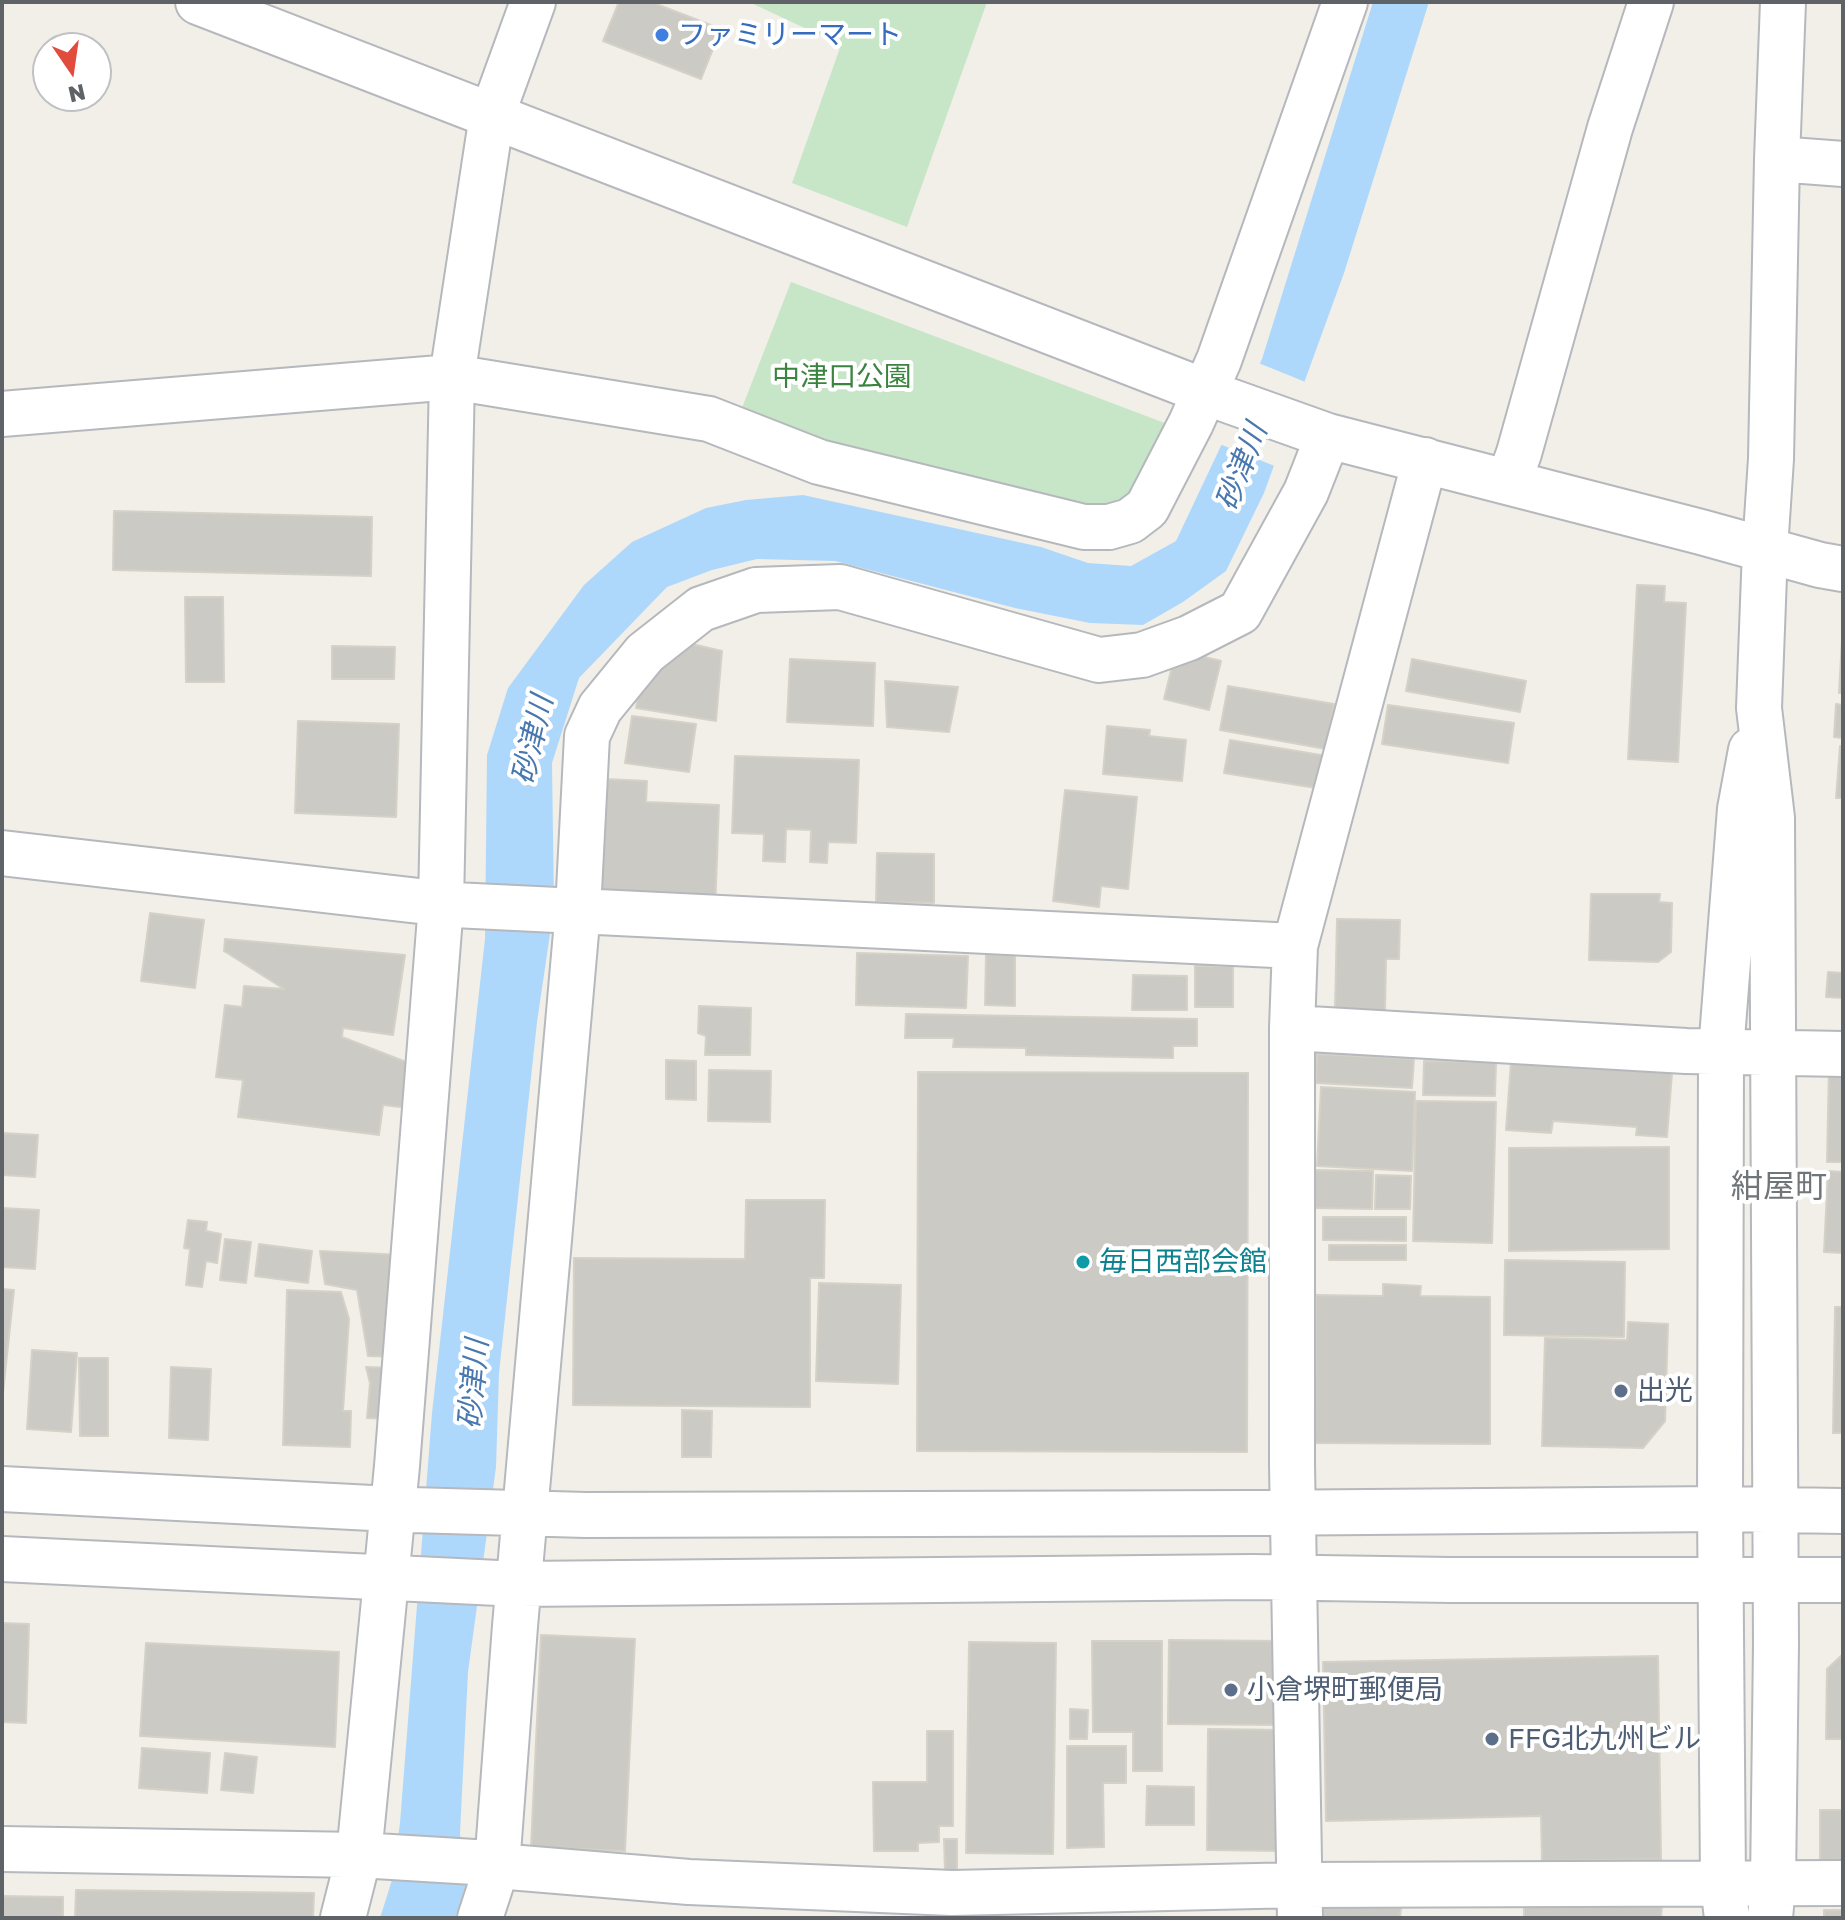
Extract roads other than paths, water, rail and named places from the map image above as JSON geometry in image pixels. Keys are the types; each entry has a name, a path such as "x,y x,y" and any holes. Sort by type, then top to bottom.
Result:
{"street":[{"path":"198,2 1321,434 1843,569"},
{"path":"343,1918 359,1855 395,1579 447,904 452,377 492,115 533,2"},
{"path":"2,414 452,377 709,419 819,462 1084,527 1109,527 1130,521 1147,508 1216,396 1219,360 1345,2"},
{"path":"1509,481 1610,128 1651,2"},
{"path":"1725,1901 1720,1581 1721,1051 1740,809 1759,708 1771,459 1783,2"},
{"path":"1777,159 1843,164"},
{"path":"480,1918 514,1514 578,910 587,736 600,708 645,653 701,609 756,590 840,587 1099,660 1142,655 1189,638 1240,612 1306,492 1321,434"},
{"path":"1300,1902 1293,1513 1292,1028 1295,946 1425,460"},
{"path":"1759,708 1772,818 1775,1581 1772,1901"},
{"path":"2,853 447,904 1295,946"},
{"path":"1292,1028 1670,1050 1843,1054"},
{"path":"2,1489 514,1514 1843,1511"},
{"path":"2,1559 508,1583 1294,1577 1843,1580"},
{"path":"2,1849 359,1855 689,1882 1300,1902 1772,1901 1843,1883"}],"water":[{"name":"砂津川","path":"1373,2 1429,2 1344,273 1264,493 1226,571 1183,602 1143,625 1090,623 1015,608 835,561 757,559 712,570 667,587 579,678 552,763 554,907 537,1022 499,1373 496,1467 468,1672 460,1833 465,1887 455,1918 380,1918 392,1880 400,1823 432,1413 485,939 487,755 508,688 584,585 632,542 706,508 746,500 803,495 1041,547 1088,563 1131,566 1176,541 1262,359"}],"place":[{"name":"ファミリーマート","path":"662,35"},
{"name":"毎日西部会館","path":"1083,1262"},
{"name":"出光","path":"1621,1391"},
{"name":"小倉堺町郵便局","path":"1231,1690"},
{"name":"FFG北九州ビル","path":"1492,1739"}],"district":[{"name":"紺屋町","path":"1779,1187"}],"park label":[{"name":"中津口公園","path":"842,377"}]}
